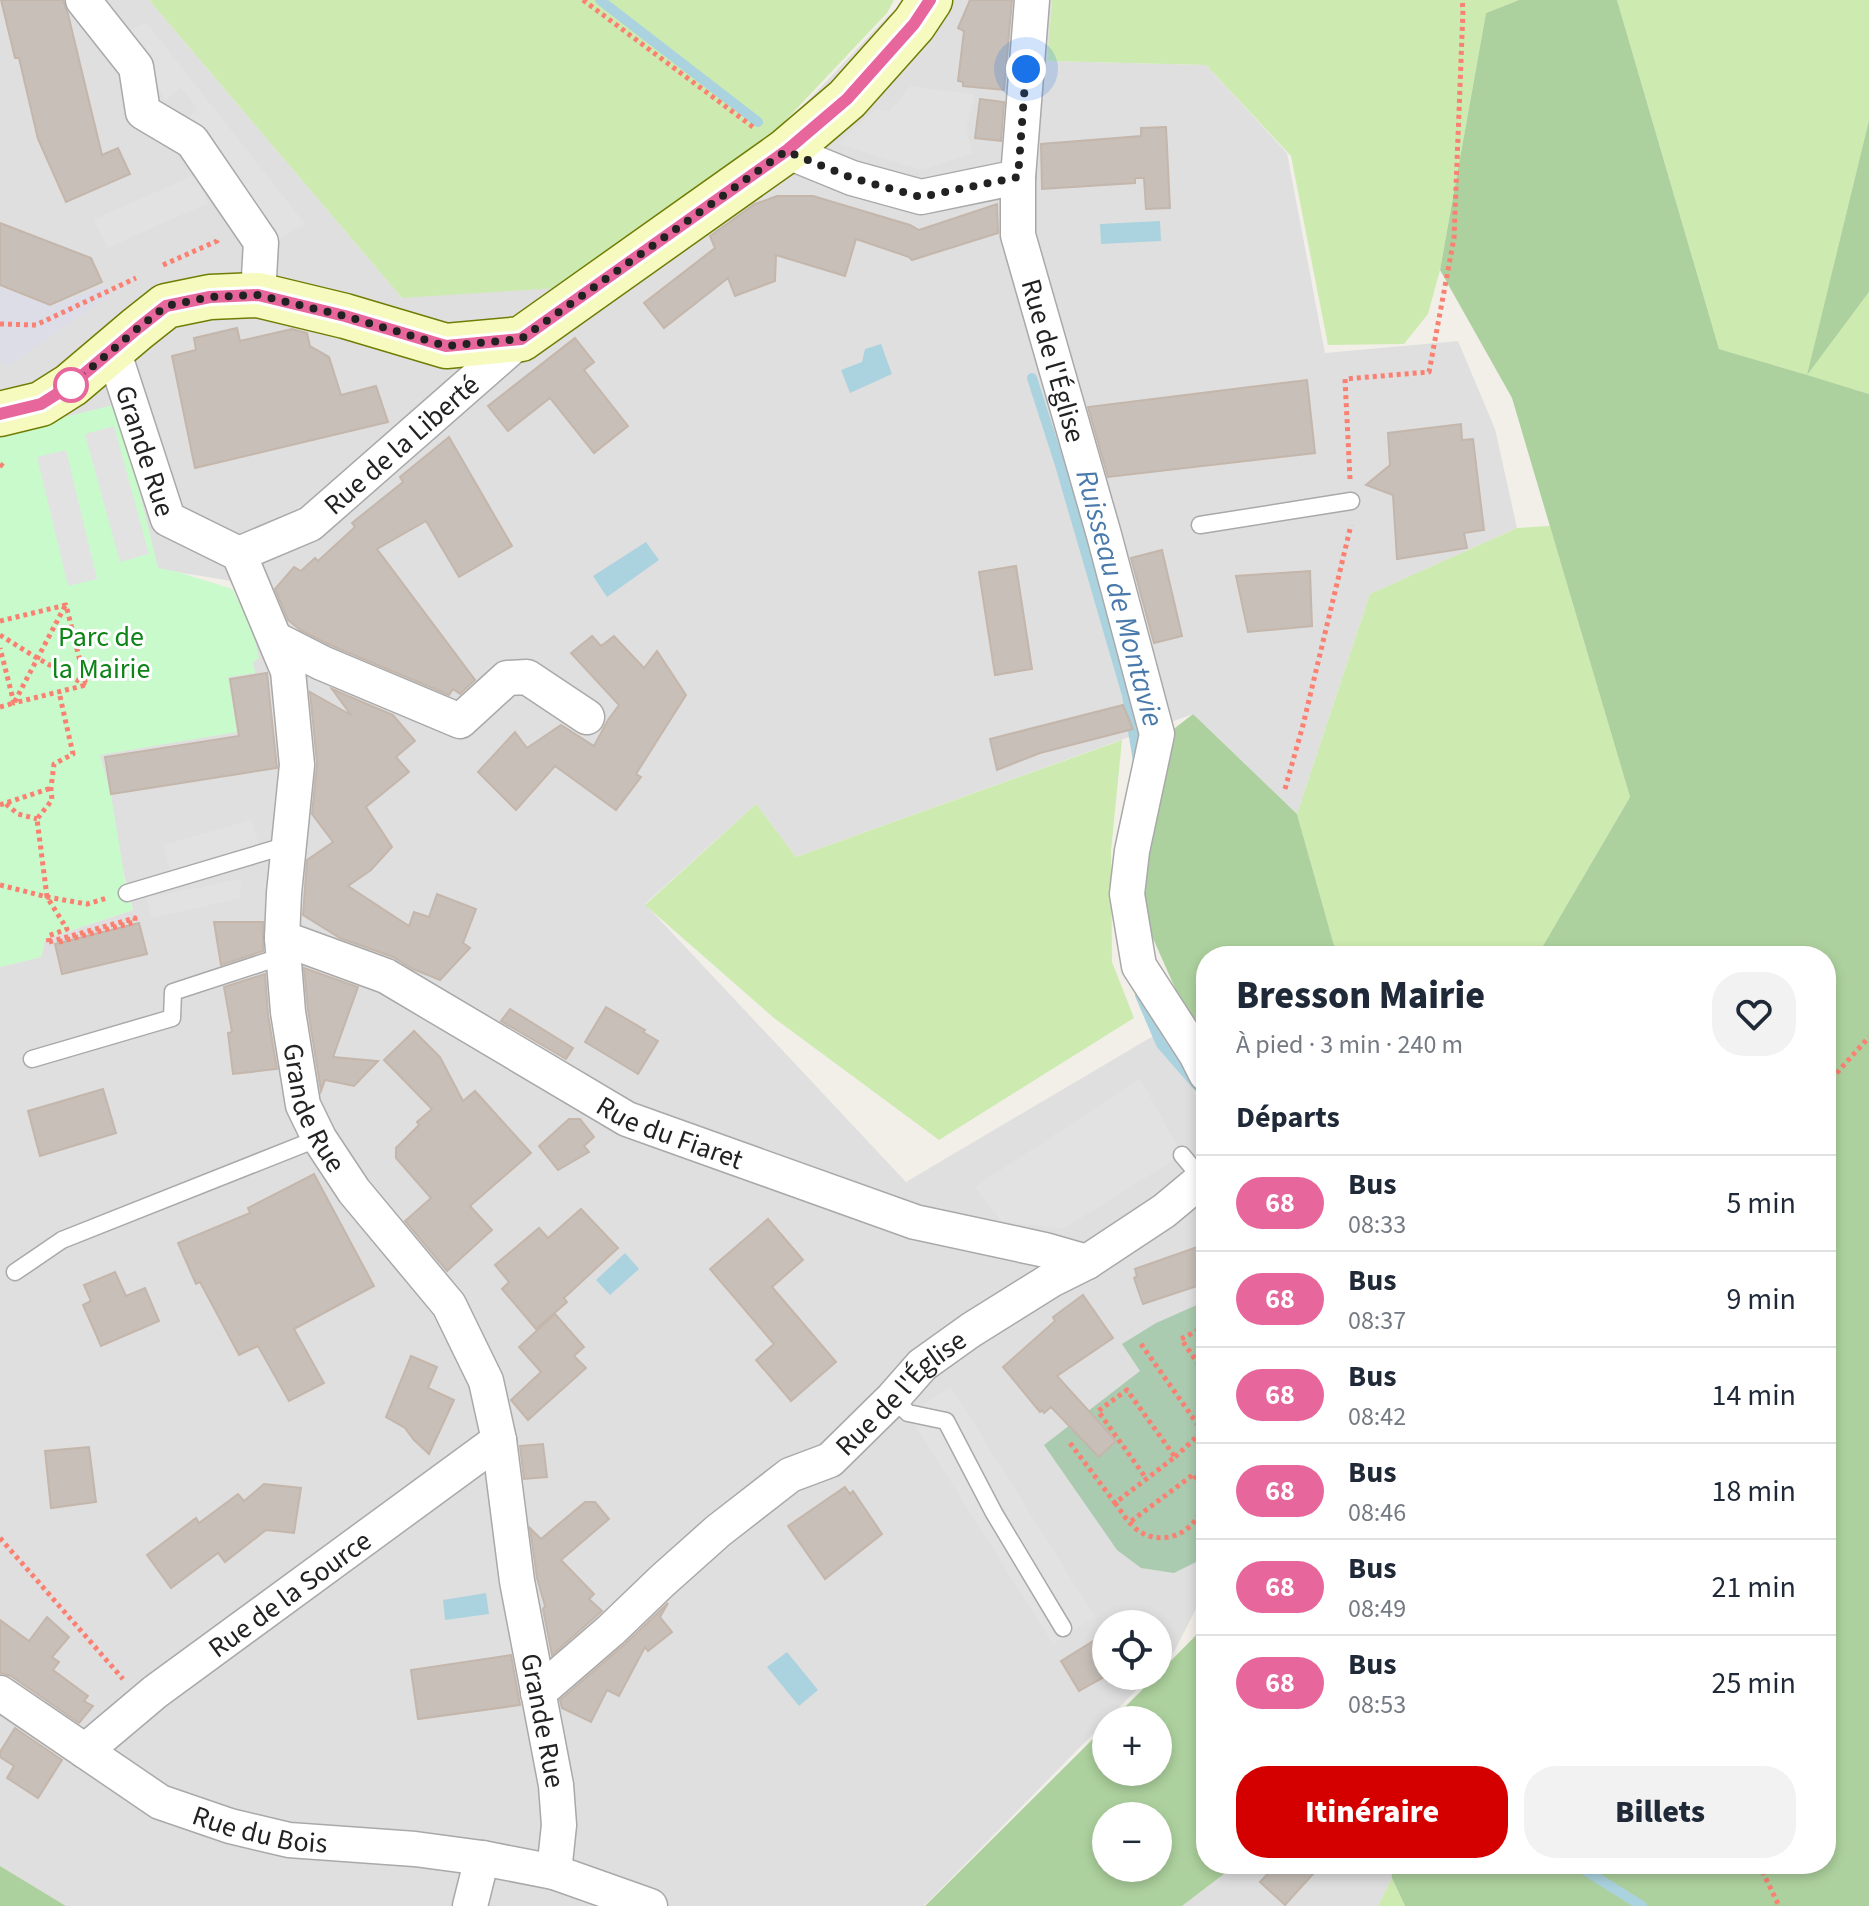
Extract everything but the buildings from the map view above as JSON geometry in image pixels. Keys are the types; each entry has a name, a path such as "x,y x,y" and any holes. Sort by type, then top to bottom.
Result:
{"street":[{"path":"83,0 136,67 143,112 192,141 261,242 258,295"},
{"name":"Rue de la Liberté","path":"239,554 310,524 521,339 852,104 930,0"},
{"name":"Rue de l'Église","path":"1032,0 1018,177 1018,235 1096,506 1157,734 1132,851 1127,894 1139,966 1196,1054"},
{"path":"786,151 852,178 921,197 1018,177"},
{"path":"0,414 41,404 71,385 166,306 210,297 258,295 345,316 446,346 521,339"},
{"name":"Grande Rue","path":"113,350 168,519 239,554 288,671 297,765 282,947 288,1012 303,1105 319,1138 354,1191 449,1305 486,1381 499,1440 517,1581 557,1798 559,1825 554,1872"},
{"path":"275,639 322,663 460,721 507,678 527,677 587,717"},
{"name":"Rue du Fiaret","path":"282,947 386,976 627,1119 915,1222 1087,1262"},
{"name":"Rue de l'Église","path":"538,1693 718,1531 790,1475 830,1460 922,1365 962,1336 1051,1280 1087,1262 1164,1211 1196,1171"},
{"name":"Rue de la Source","path":"85,1751 155,1692 499,1440"},
{"name":"Rue du Bois","path":"0,1693 160,1802 230,1826 289,1840 415,1849 482,1858 554,1872 650,1906"},
{"path":"470,1906 482,1858"}],"lane":[{"path":"1200,525 1351,501"},
{"path":"127,893 288,845"},
{"path":"32,1059 172,1018 173,992 282,947"},
{"path":"15,1272 62,1240 319,1138"},
{"path":"893,1398 908,1413 946,1421 994,1513 1063,1628"}],"path":[{"path":"583,0 786,151"},
{"path":"1285,789 1352,520 1345,379 1429,372 1454,238 1462,0"},
{"path":"0,324 36,325 107,291"},
{"path":"0,621 66,605"},
{"path":"14,703 66,605"},
{"path":"66,605 86,685"},
{"path":"0,635 86,685"},
{"path":"0,648 14,703"},
{"path":"0,707 86,685"},
{"path":"59,692 73,754 54,764 52,800 37,819 47,897 67,929 48,936 49,942 135,918 135,922 59,942"},
{"path":"3,805 51,788"},
{"path":"3,805 18,814 37,819"},
{"path":"0,885 87,904 127,893"},
{"path":"1836,1074 1869,1037"},
{"path":"1196,1331 1181,1339 1196,1361"},
{"path":"1141,1344 1196,1419"},
{"path":"1146,1478 1098,1411 1127,1390 1175,1457"},
{"path":"1115,1503 1196,1437"},
{"path":"1070,1443 1140,1532 1167,1539 1180,1534 1196,1518"},
{"path":"1130,1522 1194,1474 1196,1478"},
{"path":"0,1538 143,1703"},
{"path":"1764,1874 1779,1906"}],"shaded area":[{"path":"0,0 149,0 402,298 764,147 889,15 917,0 1052,0 1047,61 1206,65 1287,153 1325,353 1458,341 1495,429 1517,528 1370,594 1297,814 1193,714 796,857 756,804 645,904 906,1182 1165,1029 1196,1095 1196,1609 1172,1653 1172,1610 1092,1610 1092,1690 1136,1690 1121,1706 1092,1706 1092,1735 924,1906 66,1906 0,1866 0,967 41,957 45,939 133,910 93,752 246,654 238,582 158,569 118,404 0,433"},
{"path":"146,22 305,224 275,241 187,121 197,107 181,88 165,100 126,32"},
{"path":"910,86 975,95 966,130 973,153 921,170 838,144 875,109 890,111"},
{"path":"195,175 208,203 107,248 94,219"},
{"path":"105,285 110,295 10,365 0,362 0,287 51,307"},
{"path":"114,426 149,554 120,562 85,434"},
{"path":"66,450 97,579 68,586 37,457"},
{"path":"252,820 259,845 170,871 163,845"},
{"path":"241,879 240,898 151,918 147,898"},
{"path":"1140,1078 1182,1155 1063,1229 1001,1221 975,1187"},
{"path":"951,1387 1092,1612 1092,1619 1053,1644 908,1414"},
{"path":"1224,1874 1391,1874 1378,1906 1182,1906"}],"green space":[{"path":"149,0 894,0 887,13 739,170 588,286 402,298"},
{"path":"1052,0 1519,0 1486,13 1440,270 1428,314 1404,344 1328,345 1291,156 1206,65 1047,61"},
{"path":"1519,0 1617,0 1719,349 1869,394 1869,1906 1405,1906 1392,1878 1391,1874 1836,1874 1836,946 1543,946 1630,797 1512,398 1440,270 1486,13"},
{"path":"1617,0 1869,0 1869,120 1808,372 1869,292 1869,394 1719,349"},
{"path":"1869,120 1869,292 1807,375"},
{"name":"Parc de la Mairie","path":"118,404 158,568 232,589 252,627 259,658 253,662 255,673 228,677 237,732 100,755 111,794 127,893 133,910 45,939 41,957 0,967 0,433"},
{"path":"1550,526 1630,797 1543,946 1334,946 1297,814 1370,594 1517,528"},
{"path":"1193,714 1297,814 1334,946 1196,946 1196,1035 1128,882 1166,735"},
{"path":"1122,740 1111,851 1112,962 1134,1018 939,1140 774,1018 645,905 756,804 796,857"},
{"path":"1196,1305 1196,1562 1174,1573 1141,1568 1117,1550 1044,1445 1140,1371 1122,1344 1156,1323"},
{"path":"1196,1635 1196,1874 1224,1874 1182,1906 925,1906 1092,1740 1092,1786 1172,1786 1172,1706 1126,1706 1142,1690 1172,1690 1172,1660"},
{"path":"0,1866 66,1906 0,1906"},
{"path":"1392,1878 1405,1906 1378,1906"}],"water":[{"path":"1160,221 1161,241 1101,244 1100,224"},
{"path":"881,344 892,374 850,393 841,370 862,362 865,349"},
{"path":"646,542 659,560 607,597 593,576"},
{"path":"625,1253 639,1269 610,1295 596,1280"},
{"path":"486,1593 489,1614 445,1620 443,1600"},
{"path":"787,1652 818,1690 799,1706 767,1667"}],"waterway":[{"name":"Ruisseau de Montavie","path":"600,0 758,122"},
{"name":"Ruisseau de Montavie","path":"1032,378 1127,695 1138,761"},
{"name":"Ruisseau de Montavie","path":"1140,995 1161,1044 1196,1084"},
{"name":"Ruisseau de Montavie","path":"1591,1874 1642,1906"}],"bus line":[{"name":"68","path":"0,414 41,404 71,385 166,306 210,297 258,295 345,316 446,346 521,339 786,151 847,99 914,24 930,0"}],"route":[{"path":"71,385 166,306 210,297 258,295 345,316 446,346 521,339 786,151 852,178 921,197 1018,177 1026,69"}]}
